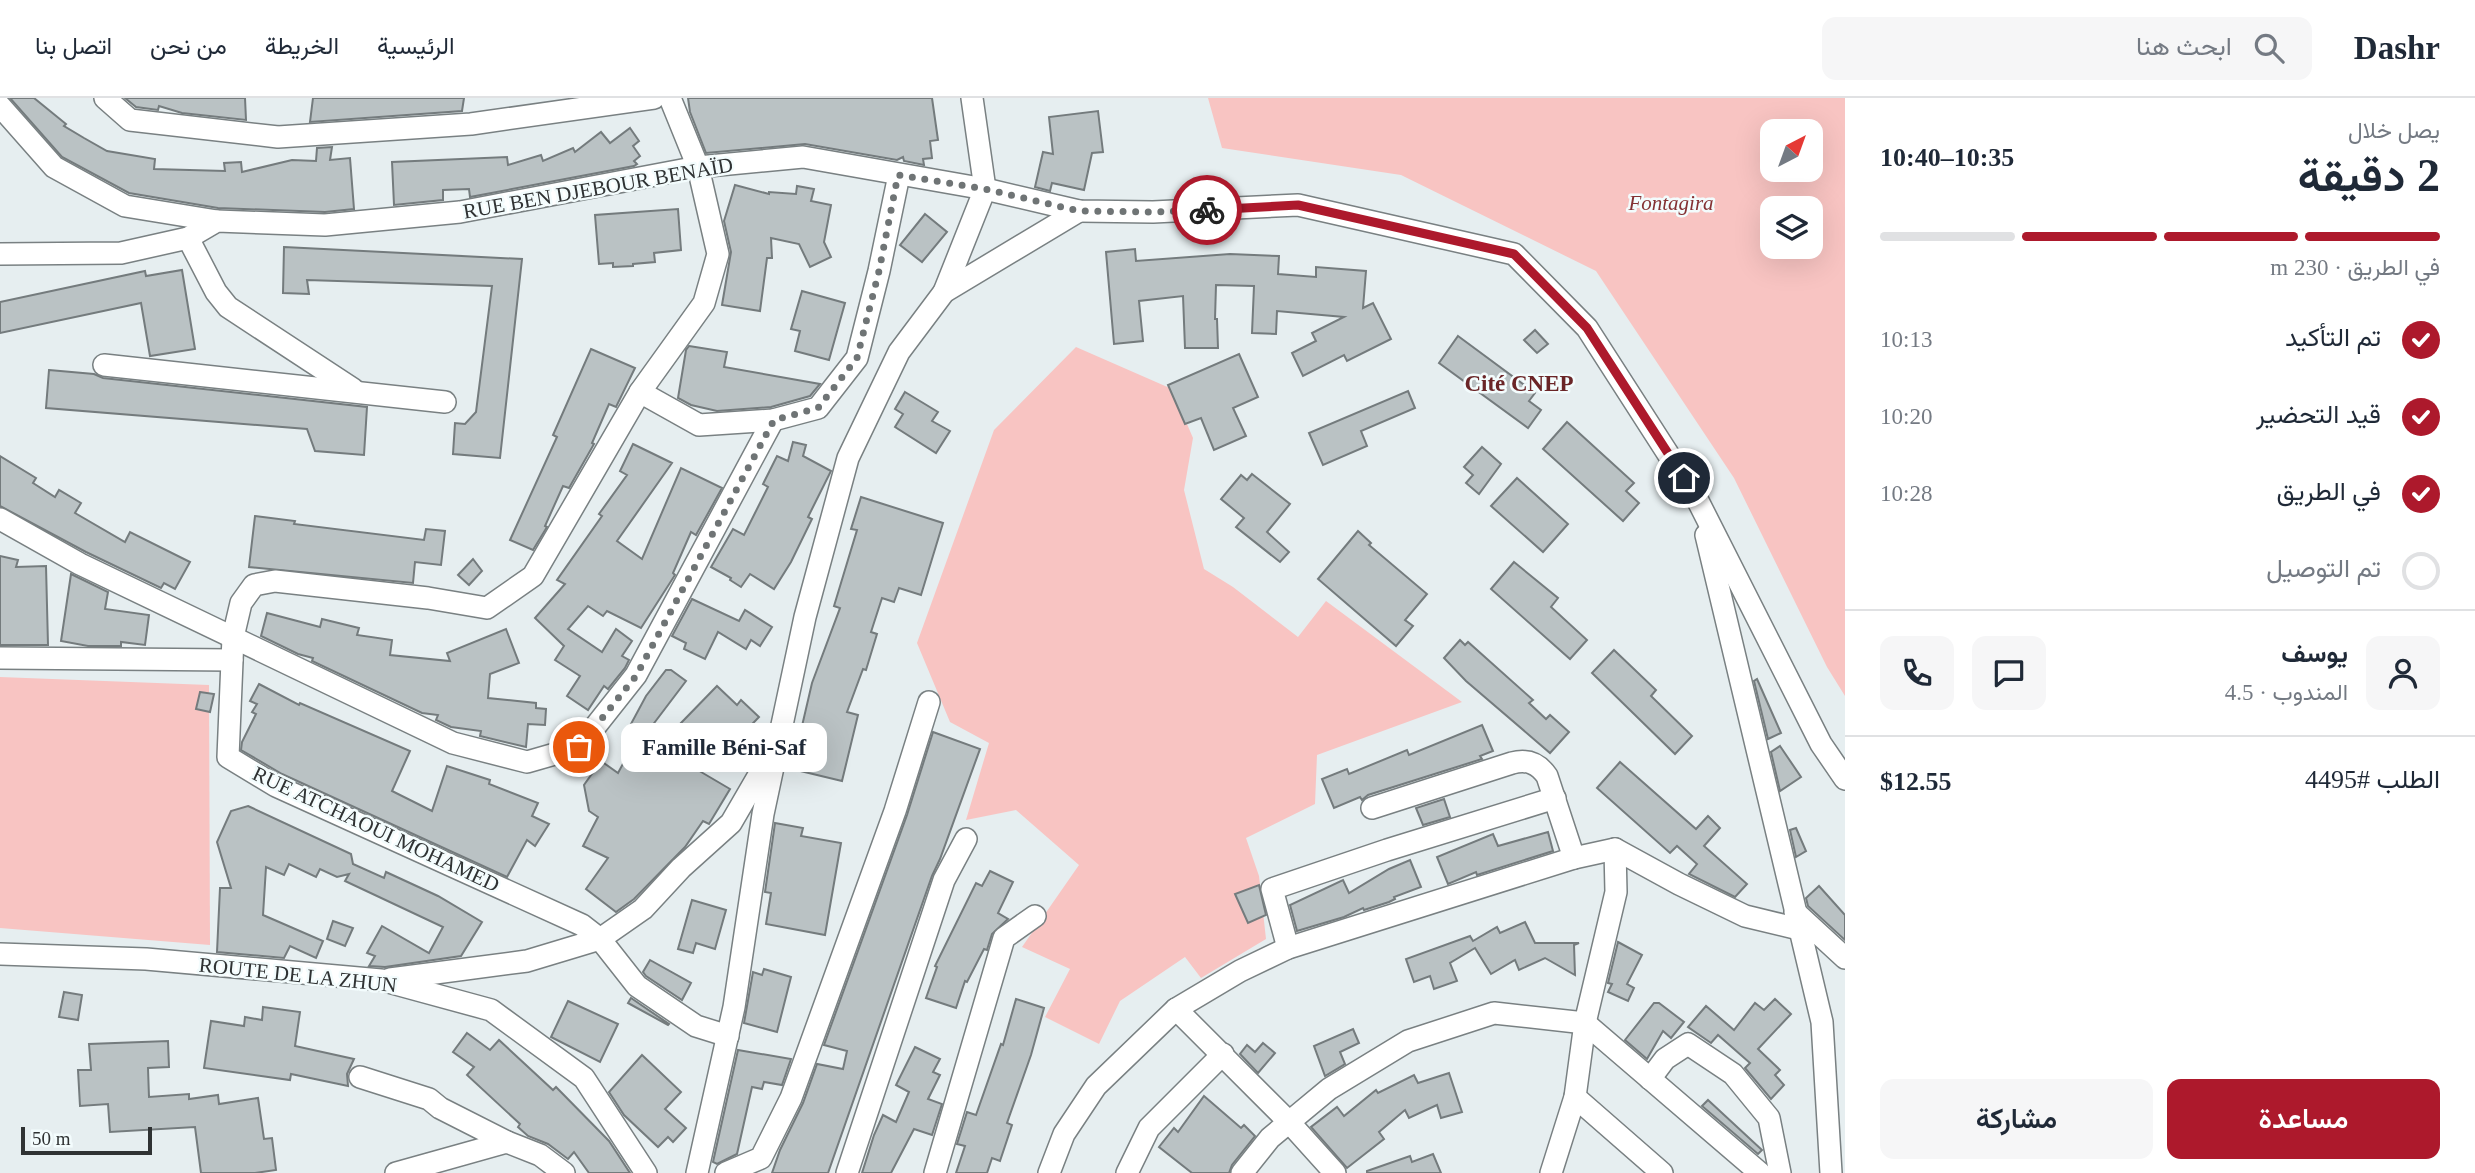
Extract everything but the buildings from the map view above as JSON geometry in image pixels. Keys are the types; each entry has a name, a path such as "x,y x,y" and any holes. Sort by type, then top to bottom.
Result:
{"street":[{"path":"105,98 130,120 278,137 471,124 654,98"},
{"name":"RUE ATCHAOUI MOHAMED","path":"670,98 698,167 718,254 704,303 640,392 533,576 487,608 428,598 275,581 254,585 241,603 233,637 228,757 276,786 582,925 600,939 637,986 696,1026 728,1036"},
{"path":"697,1173 734,1007 763,814 805,617 848,458 899,352 944,292 985,189 972,98"},
{"path":"0,106 54,167 125,206 217,221"},
{"name":"RUE BEN DJEBOUR BENAÏD","path":"217,221 325,225 460,212 698,167 803,157 985,189 1079,211 1153,212 1298,205 1514,254 1587,328 1698,499 1715,549"},
{"path":"640,392 699,425 774,420 818,408 857,358 879,271 898,175"},
{"path":"944,292 1079,211"},
{"path":"0,254 121,253 188,239 217,221"},
{"path":"188,239 216,292 228,307 358,393"},
{"path":"104,365 445,402"},
{"path":"0,519 80,564 453,743 527,762 579,747 636,676 774,420"},
{"path":"1715,549 1821,744 1845,779"},
{"path":"1715,549 1822,1022 1831,1173"},
{"path":"0,658 232,660"},
{"path":"726,1173 761,1158 791,1098 890,823 929,702"},
{"path":"381,980 527,961 600,939 643,909 681,867 731,823 778,744"},
{"path":"1371,808 1518,761 1532,762 1543,770 1555,798 1574,859"},
{"path":"1288,948 1272,889 1555,798"},
{"path":"847,1173 944,880 966,839"},
{"path":"1559,1169 1575,1097 1585,1023 1616,892 1615,849"},
{"path":"1049,1173 1063,1135 1096,1086 1177,1009 1240,971 1288,948 1574,859 1615,849 1745,916 1797,921 1845,958"},
{"path":"935,1173 1004,938 1035,916"},
{"name":"ROUTE DE LA ZHUN","path":"0,954 146,959 381,980 491,1010 584,1078 646,1173"},
{"path":"1177,1009 1289,1122 1328,1171"},
{"path":"1242,1173 1270,1138 1329,1089 1408,1041 1494,1013 1585,1023 1759,1173"},
{"path":"1650,1079 1664,1059 1688,1044 1733,1074 1769,1118 1780,1173"},
{"path":"1128,1173 1149,1128 1223,1054"},
{"path":"360,1077 429,1099 440,1108 507,1142 540,1155 564,1173"},
{"path":"1575,1097 1662,1173"},
{"path":"397,1173 507,1142"},
{"path":"460,1173 471,1152"}],"green space":[{"name":"Fontagira","path":"1208,98 1845,98 1845,696 1827,667 1734,478 1596,271 1401,175 1222,148"},
{"path":"1076,347 1172,389 1193,438 1184,490 1204,569 1233,587 1298,637 1326,601 1462,702 1317,755 1315,804 1246,838 1259,876 1266,939 1201,978 1185,957 1120,1001 1099,1044 1045,1017 1070,969 1022,947 1079,865 1016,810 966,820 989,743 950,722 917,643 994,430"},
{"path":"0,677 209,685 210,945 0,928"}],"way so far":[{"path":"579,747 636,676 774,420 818,408 857,358 879,271 898,175 985,189 1079,211 1207,210"}],"place":[{"name":"Famille Béni-Saf","path":"579,747"}],"district":[{"name":"Cité CNEP","path":"1519,383"}],"route":[{"path":"1207,210 1298,205 1514,254 1587,328 1684,478"}]}
